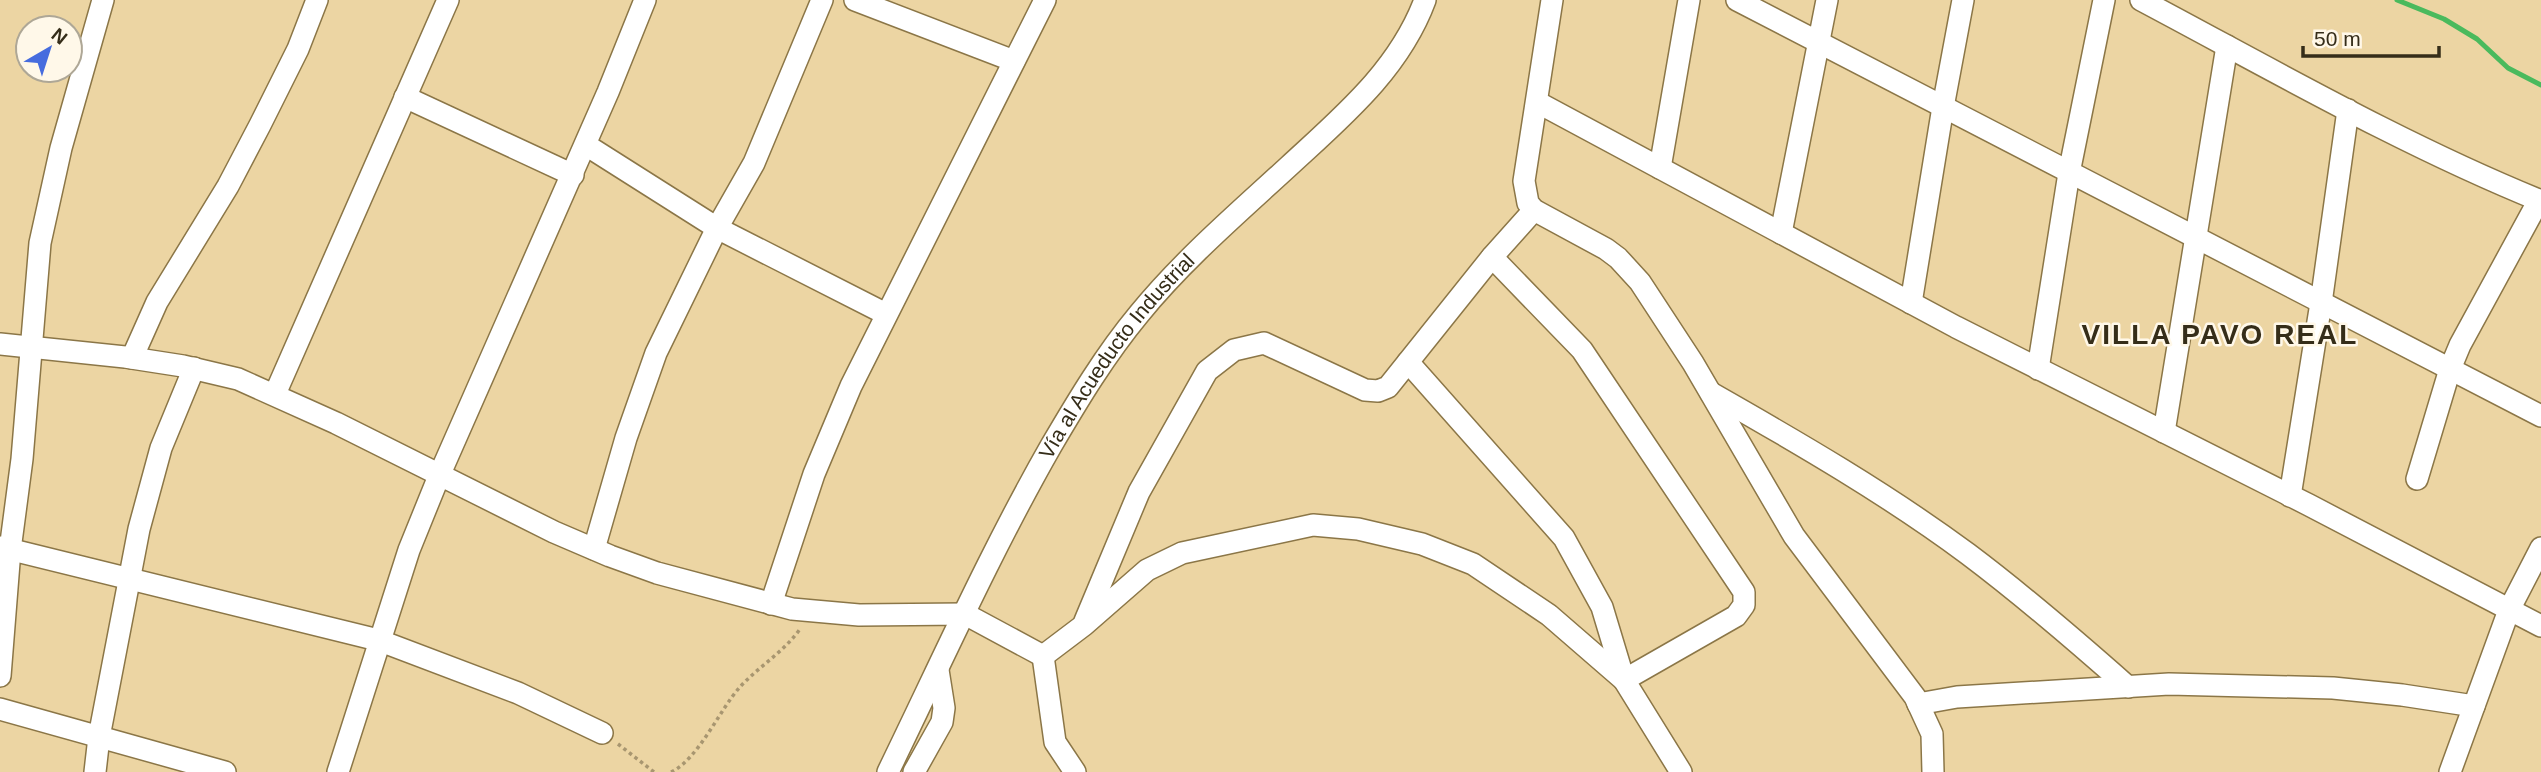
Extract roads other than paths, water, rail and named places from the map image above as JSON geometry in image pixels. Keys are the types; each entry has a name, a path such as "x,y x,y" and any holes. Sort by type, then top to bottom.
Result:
{"street":[{"path":"0,676 5,549 22,459 40,243 49,194 103,0"},
{"path":"132,358 157,302 228,186 260,125 298,49 317,0"},
{"path":"275,394 447,0"},
{"path":"338,772 408,550 586,145 645,0"},
{"path":"594,549 626,438 656,353 717,228 759,153 822,0"},
{"path":"855,0 1014,61"},
{"path":"771,604 814,474 851,386 1045,0"},
{"name":"Vía al Acueducto Industrial","path":"888,772 1018,505 1070,414 1117,342 1175,274 1367,91 1402,47 1425,0"},
{"path":"1552,0 1524,181 1528,203 1534,210 1606,249 1640,282 1710,392 1800,544 1919,704 1931,734 1933,772"},
{"path":"1660,168 1689,0"},
{"path":"1737,0 2541,416"},
{"path":"1782,233 1827,0"},
{"path":"1911,303 1963,0"},
{"path":"2038,369 2069,173 2104,0"},
{"path":"2141,0 2347,110 2469,170 2540,201 2469,327 2450,369 2417,479"},
{"path":"2164,432 2227,46"},
{"path":"405,97 573,175"},
{"path":"1537,102 1911,303 2541,626"},
{"path":"2290,496 2321,303 2347,110"},
{"path":"586,145 717,228 887,314"},
{"path":"1084,625 1139,492 1207,371 1234,350 1264,342 1364,390 1378,391 1388,387 1492,257 1534,210"},
{"path":"1492,257 1582,350 1744,592 1744,605 1736,616 1624,680"},
{"path":"0,344 132,358 194,368 238,379 275,394 594,549 657,573 771,604 809,611 886,615 965,614 1043,656"},
{"path":"1408,362 1564,538 1602,607 1624,680 1681,772"},
{"path":"95,772 99,737 139,528 161,447 194,368"},
{"path":"1710,392 1880,494 1966,553 2046,615 2128,687"},
{"path":"1043,656 1084,625 1147,570 1182,554 1313,525 1358,529 1422,544 1473,564 1549,615 1624,680"},
{"path":"2450,772 2509,610 2541,548"},
{"path":"5,549 378,640 518,693 602,733"},
{"path":"1043,656 1055,742 1075,772"},
{"path":"914,772 942,722 944,708 938,670"},
{"path":"1919,704 1958,698 2169,684 2333,688 2474,706"},
{"path":"0,709 225,772"}],"waterway":[{"path":"2397,0 2444,19 2477,39 2508,68 2541,85"}],"district":[{"name":"VILLA PAVO REAL","path":"2220,334"}]}
